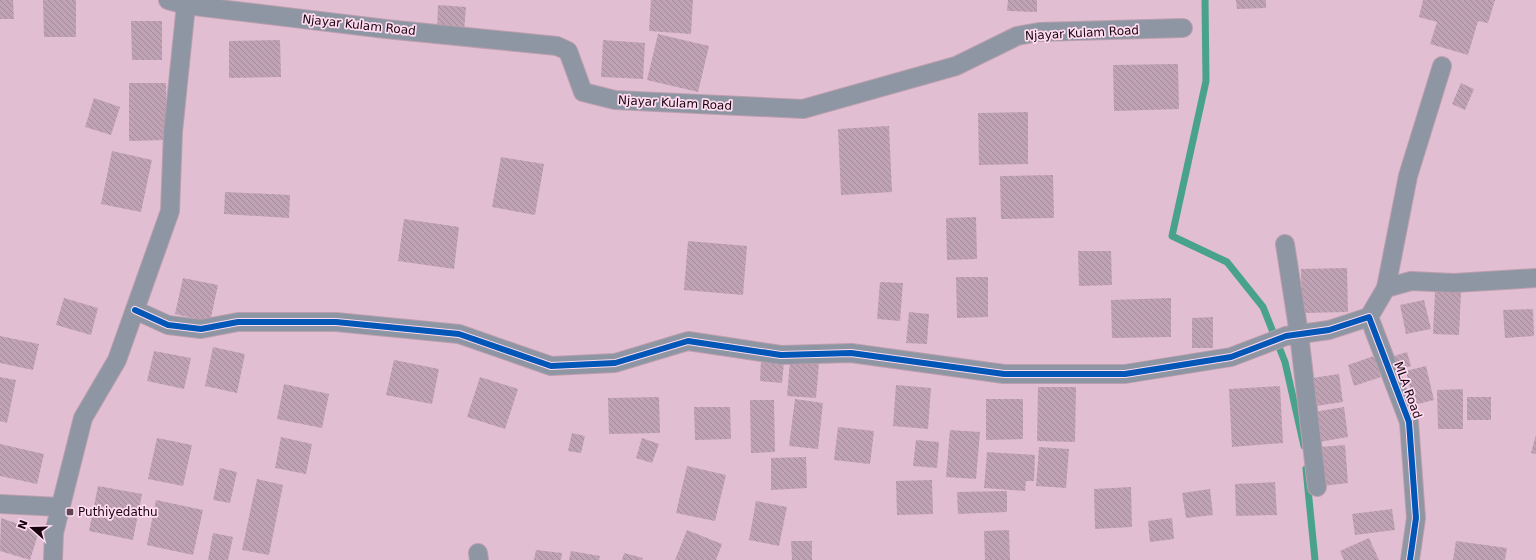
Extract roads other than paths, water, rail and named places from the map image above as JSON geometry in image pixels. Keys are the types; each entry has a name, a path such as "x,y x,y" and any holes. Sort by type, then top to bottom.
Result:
{"street":[{"path":"53,560 54,532 83,418 117,360 170,212 174,132 186,2 168,0"},
{"name":"Njayar Kulam Road","path":"186,2 386,29 557,46 568,51 583,92 615,100 803,109 956,66 1017,36 1039,32 1183,28"},
{"path":"135,310 168,325 201,329 238,322 336,322 459,334 551,366 615,363 688,341 781,355 851,353 1004,374 1125,374 1231,357 1292,335 1329,330 1369,317 1386,288 1408,176 1442,66"},
{"path":"1285,244 1292,335 1317,487"},
{"path":"1386,288 1410,281 1454,283 1536,278"},
{"name":"MLA Road","path":"1369,317 1409,422 1416,518 1410,560"},
{"path":"0,504 60,507"}],"waterway":[{"path":"1205,0 1206,81 1172,236 1227,262 1263,307 1285,362 1304,446"},
{"path":"1306,469 1315,560"}],"place":[{"name":"Puthiyedathu","path":"70,512"}]}
